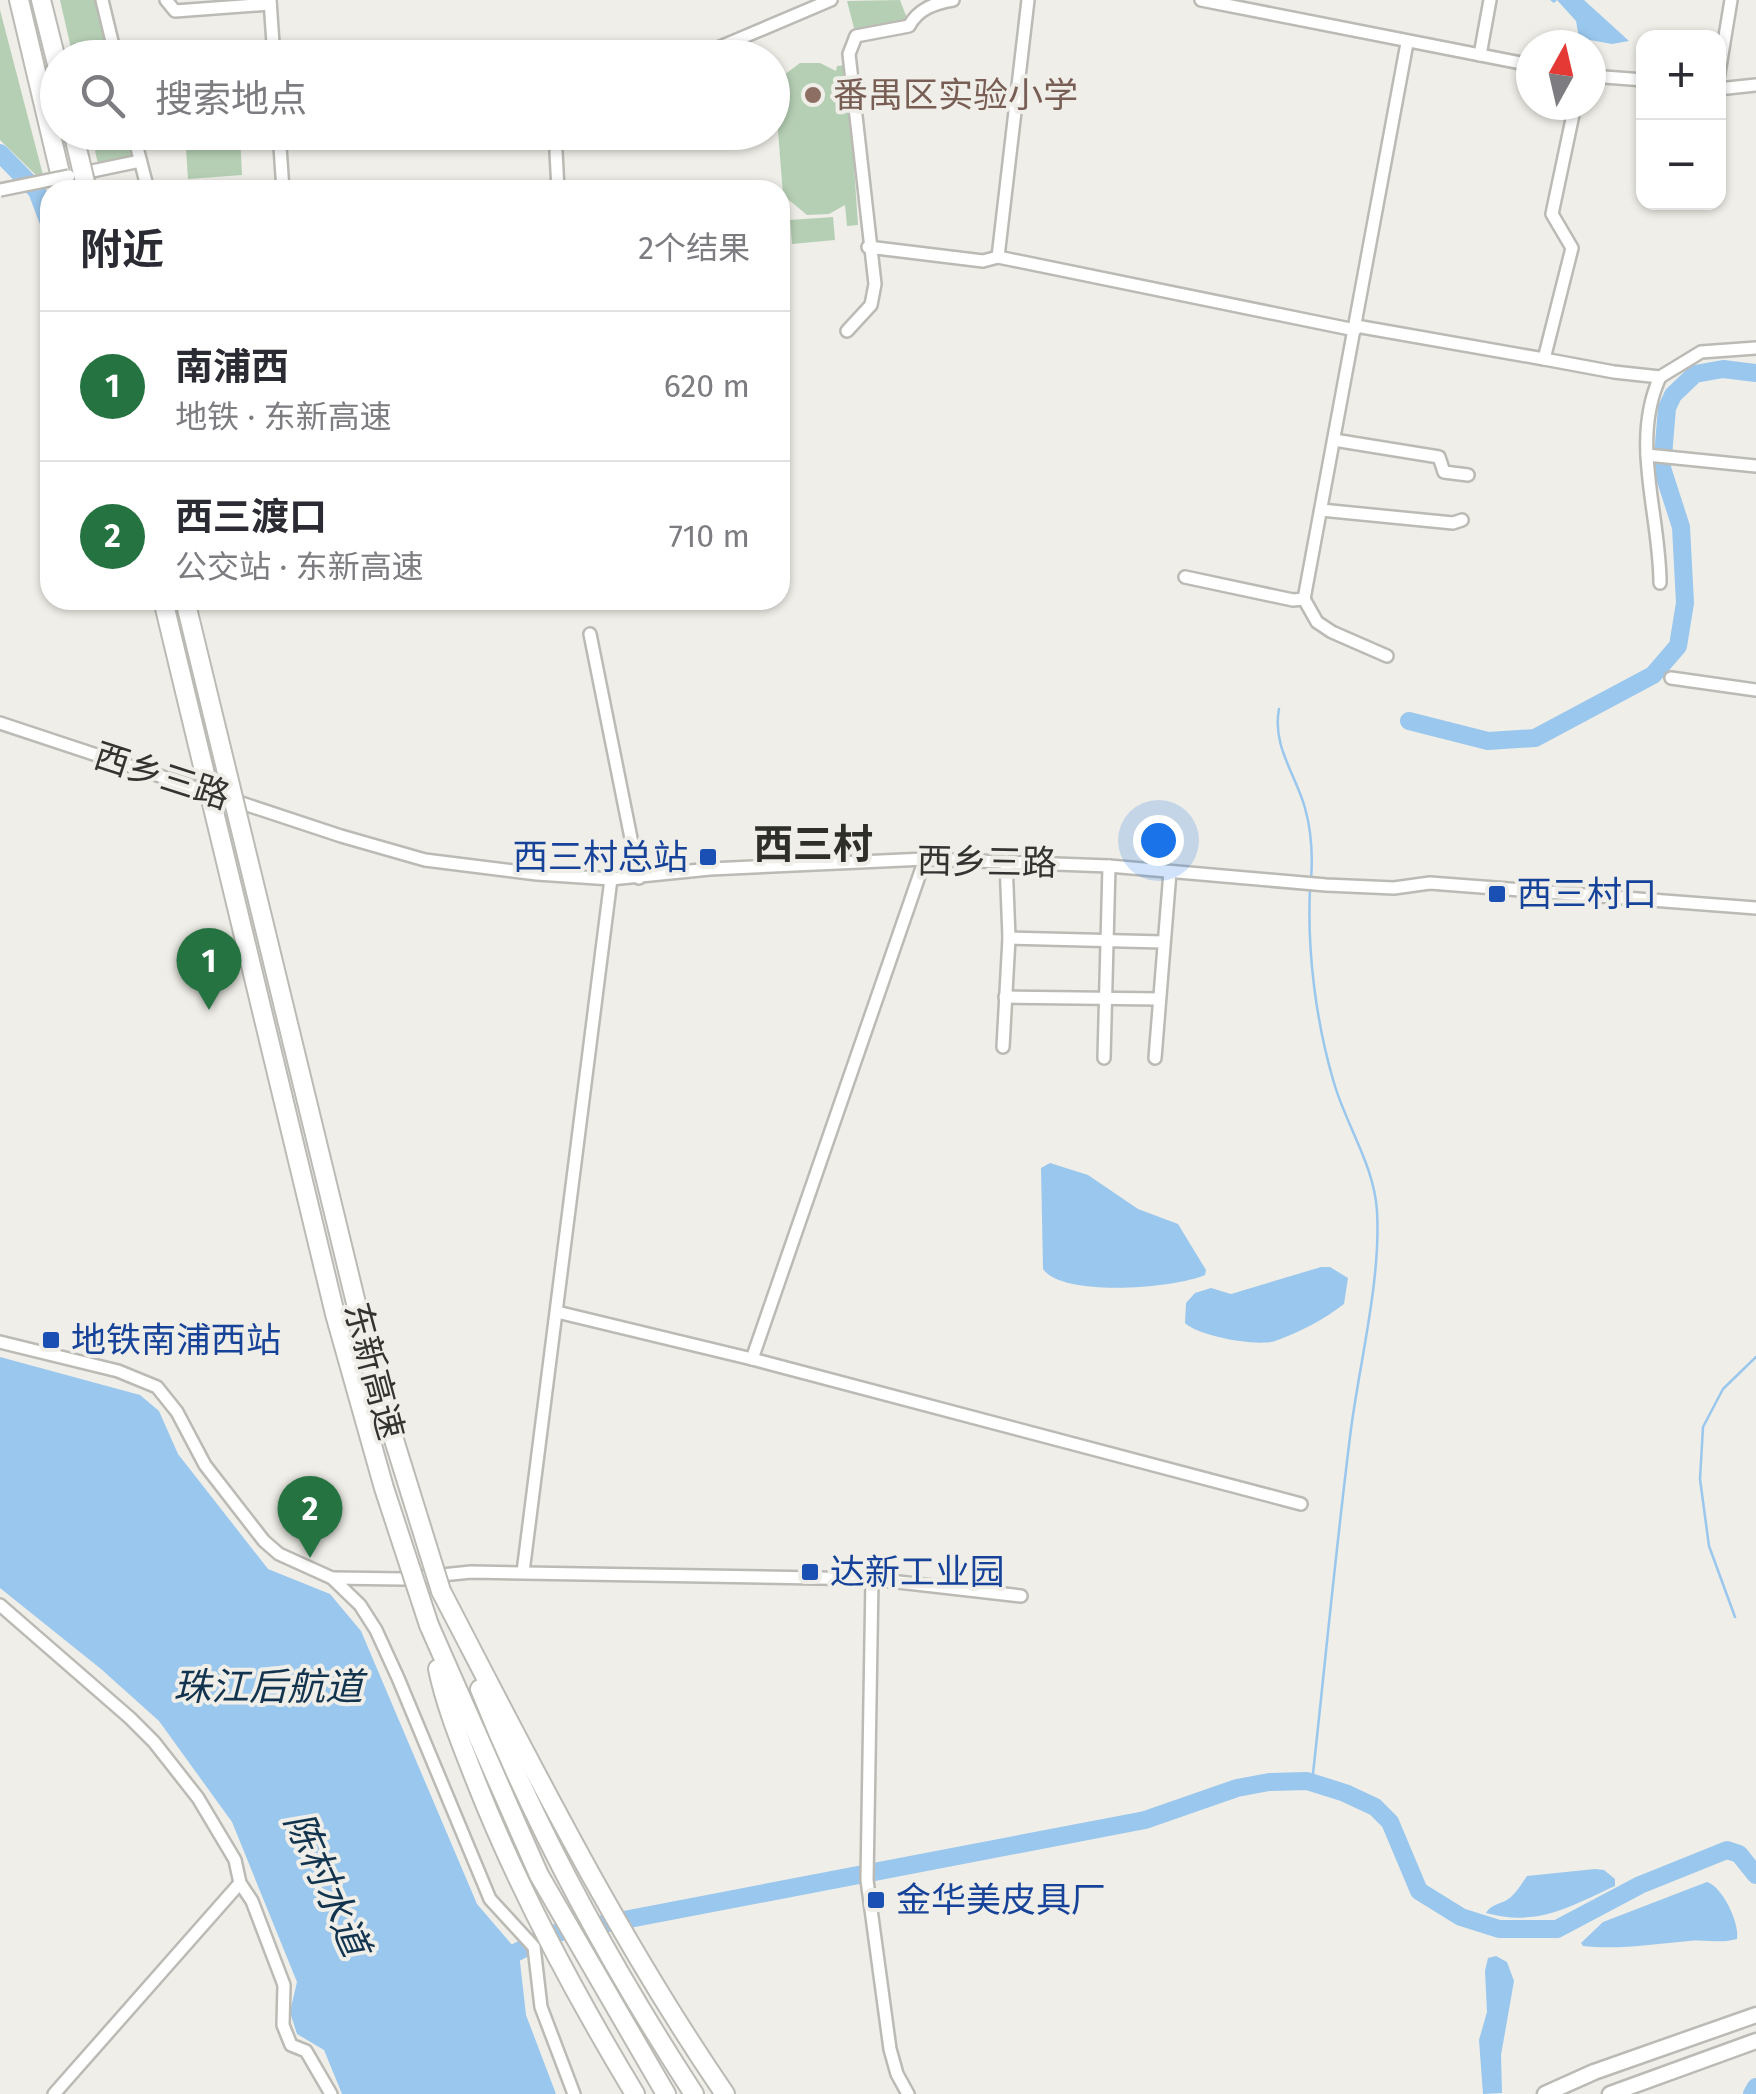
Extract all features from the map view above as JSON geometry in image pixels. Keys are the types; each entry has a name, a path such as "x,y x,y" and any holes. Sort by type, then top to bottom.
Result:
{"highway":[{"path":"18,0 40,84"},
{"path":"41,0 51,40"},
{"path":"57,150 65,180"},
{"path":"77,150 85,180"},
{"name":"东新高速","path":"164,610 331,1298 384,1488 429,1625 539,1875 666,2094"},
{"name":"东新高速","path":"187,610 372,1369 441,1592 498,1734 563,1873 636,2003 694,2094"},
{"path":"441,1592 557,1816 671,2010 726,2094"},
{"path":"429,1625 442,1690 485,1805 531,1906 635,2094"}],"main road":[{"path":"1544,2094 1756,2014"},
{"path":"1610,2094 1756,2041"}],"street":[{"path":"102,0 112,40"},
{"path":"166,0 175,11 270,2 273,40"},
{"path":"737,40 831,0"},
{"path":"847,330 870,305 874,284 849,54 856,36 909,26 915,15 953,0"},
{"path":"998,257 1028,0"},
{"path":"1480,55 1490,0"},
{"path":"1726,30 1731,0"},
{"path":"1207,1 1516,62"},
{"path":"1387,656 1317,622 1304,599 1407,43"},
{"path":"1606,77 1636,79"},
{"path":"1726,89 1756,85"},
{"path":"1544,358 1572,248 1552,214 1572,120"},
{"path":"138,150 145,180"},
{"path":"280,150 282,180"},
{"path":"556,150 557,180"},
{"path":"77,180 140,162"},
{"path":"0,190 40,186"},
{"path":"868,247 983,261 998,257 1356,328 1660,377"},
{"path":"1660,583 1660,542 1644,439 1651,397 1660,377 1701,352 1756,348"},
{"path":"1334,440 1438,457 1444,472 1468,475"},
{"path":"1646,454 1756,466"},
{"path":"1321,510 1453,523 1462,520"},
{"path":"1185,577 1292,600 1304,599"},
{"path":"590,634 638,878"},
{"path":"1671,678 1756,690"},
{"name":"西乡三路","path":"0,723 425,860 611,879 710,869 925,859 1006,861 1326,885 1394,888 1430,882 1756,908"},
{"path":"752,1359 925,859"},
{"path":"1003,1047 1009,938 1006,861"},
{"path":"1104,1058 1109,866"},
{"path":"1156,1058 1170,872"},
{"path":"523,1572 611,879"},
{"path":"1009,938 1163,942"},
{"path":"1005,997 1159,999"},
{"path":"558,1312 752,1359 1301,1504"},
{"path":"0,1342 108,1368 139,1377 156,1387 177,1412 205,1465 264,1541 279,1554 332,1578 360,1605 376,1630 490,1899 534,1947 541,2007 574,2094"},
{"path":"332,1578 403,1579 523,1572 872,1579 1021,1596"},
{"path":"872,1579 867,1880 890,2049 908,2094"},
{"path":"0,1605 154,1742 198,1798 235,1860 240,1883 252,1901 284,1985 283,2025 291,2045 306,2051 331,2094"},
{"path":"54,2094 240,1883"}],"green space":[{"path":"60,0 97,0 106,40 69,40"},
{"path":"900,0 908,21 855,32 847,1"},
{"path":"0,10 43,175 38,177 0,140"},
{"path":"800,63 820,63 836,71 837,66 847,65 858,225 847,226 845,205 829,214 807,215 790,201 790,180 782,180 780,150 790,150 790,70"},
{"path":"95,150 133,150 135,158 98,164"},
{"path":"186,150 241,150 242,175 188,179"},
{"path":"833,217 835,240 792,244 790,220"}],"water":[{"path":"1557,0 1584,0 1629,41 1606,43 1606,30 1578,30 1576,21"},
{"path":"1050,1163 1088,1175 1138,1209 1178,1224 1206,1270 1205,1275 1170,1284 1121,1288 1073,1284 1055,1278 1043,1269 1041,1168"},
{"path":"1330,1267 1348,1278 1344,1304 1284,1338 1242,1341 1214,1336 1185,1323 1186,1303 1195,1293 1211,1288 1231,1294"},
{"name":"珠江后航道","path":"0,1357 140,1395 159,1411 178,1454 268,1569 330,1594 361,1631 477,1904 519,1953 526,2015 556,2094 342,2094 324,2050 297,2034 290,2012 297,1982 232,1822 159,1721 0,1588"},
{"path":"1604,1870 1615,1879 1615,1886 1552,1913 1521,1918 1486,1913 1512,1896 1527,1876"},
{"path":"1707,1882 1719,1891 1729,1907 1737,1939 1609,1947 1581,1943 1603,1922"},
{"path":"1496,1956 1507,1962 1514,1981 1501,2055 1502,2093 1483,2094 1479,2040 1487,2012 1485,1971 1488,1958"}],"waterway":[{"path":"0,153 40,199"},
{"path":"1409,721 1488,741 1535,738 1653,675 1678,646 1685,603 1681,527 1662,468 1667,408 1673,395 1695,374 1723,369 1756,373"},
{"path":"1279,709 1282,747 1309,826 1311,880"},
{"path":"1310,888 1314,987 1322,1036 1339,1099 1366,1162 1377,1211 1373,1292 1346,1473 1312,1783"},
{"path":"1735,1617 1709,1546 1700,1479 1703,1427 1723,1389 1756,1357"},
{"path":"500,1961 551,1934 1145,1820 1237,1788 1269,1782 1307,1781 1375,1807 1390,1822 1419,1891 1461,1917 1499,1929 1557,1929 1640,1885 1727,1850 1739,1854 1756,1875"},
{"path":"1752,2094 1756,2087"}],"place":[{"name":"番禺区实验小学","path":"813,95"},
{"name":"西三村总站","path":"708,857"},
{"name":"西三村口","path":"1497,894"},
{"name":"南浦西","path":"209,1010"},
{"name":"地铁南浦西站","path":"51,1340"},
{"name":"西三渡口","path":"310,1558"},
{"name":"达新工业园","path":"810,1572"},
{"name":"金华美皮具厂","path":"876,1900"}],"district":[{"name":"西三村","path":"813,844"}],"water label":[{"name":"陈村水道","path":"327,1884"}]}
